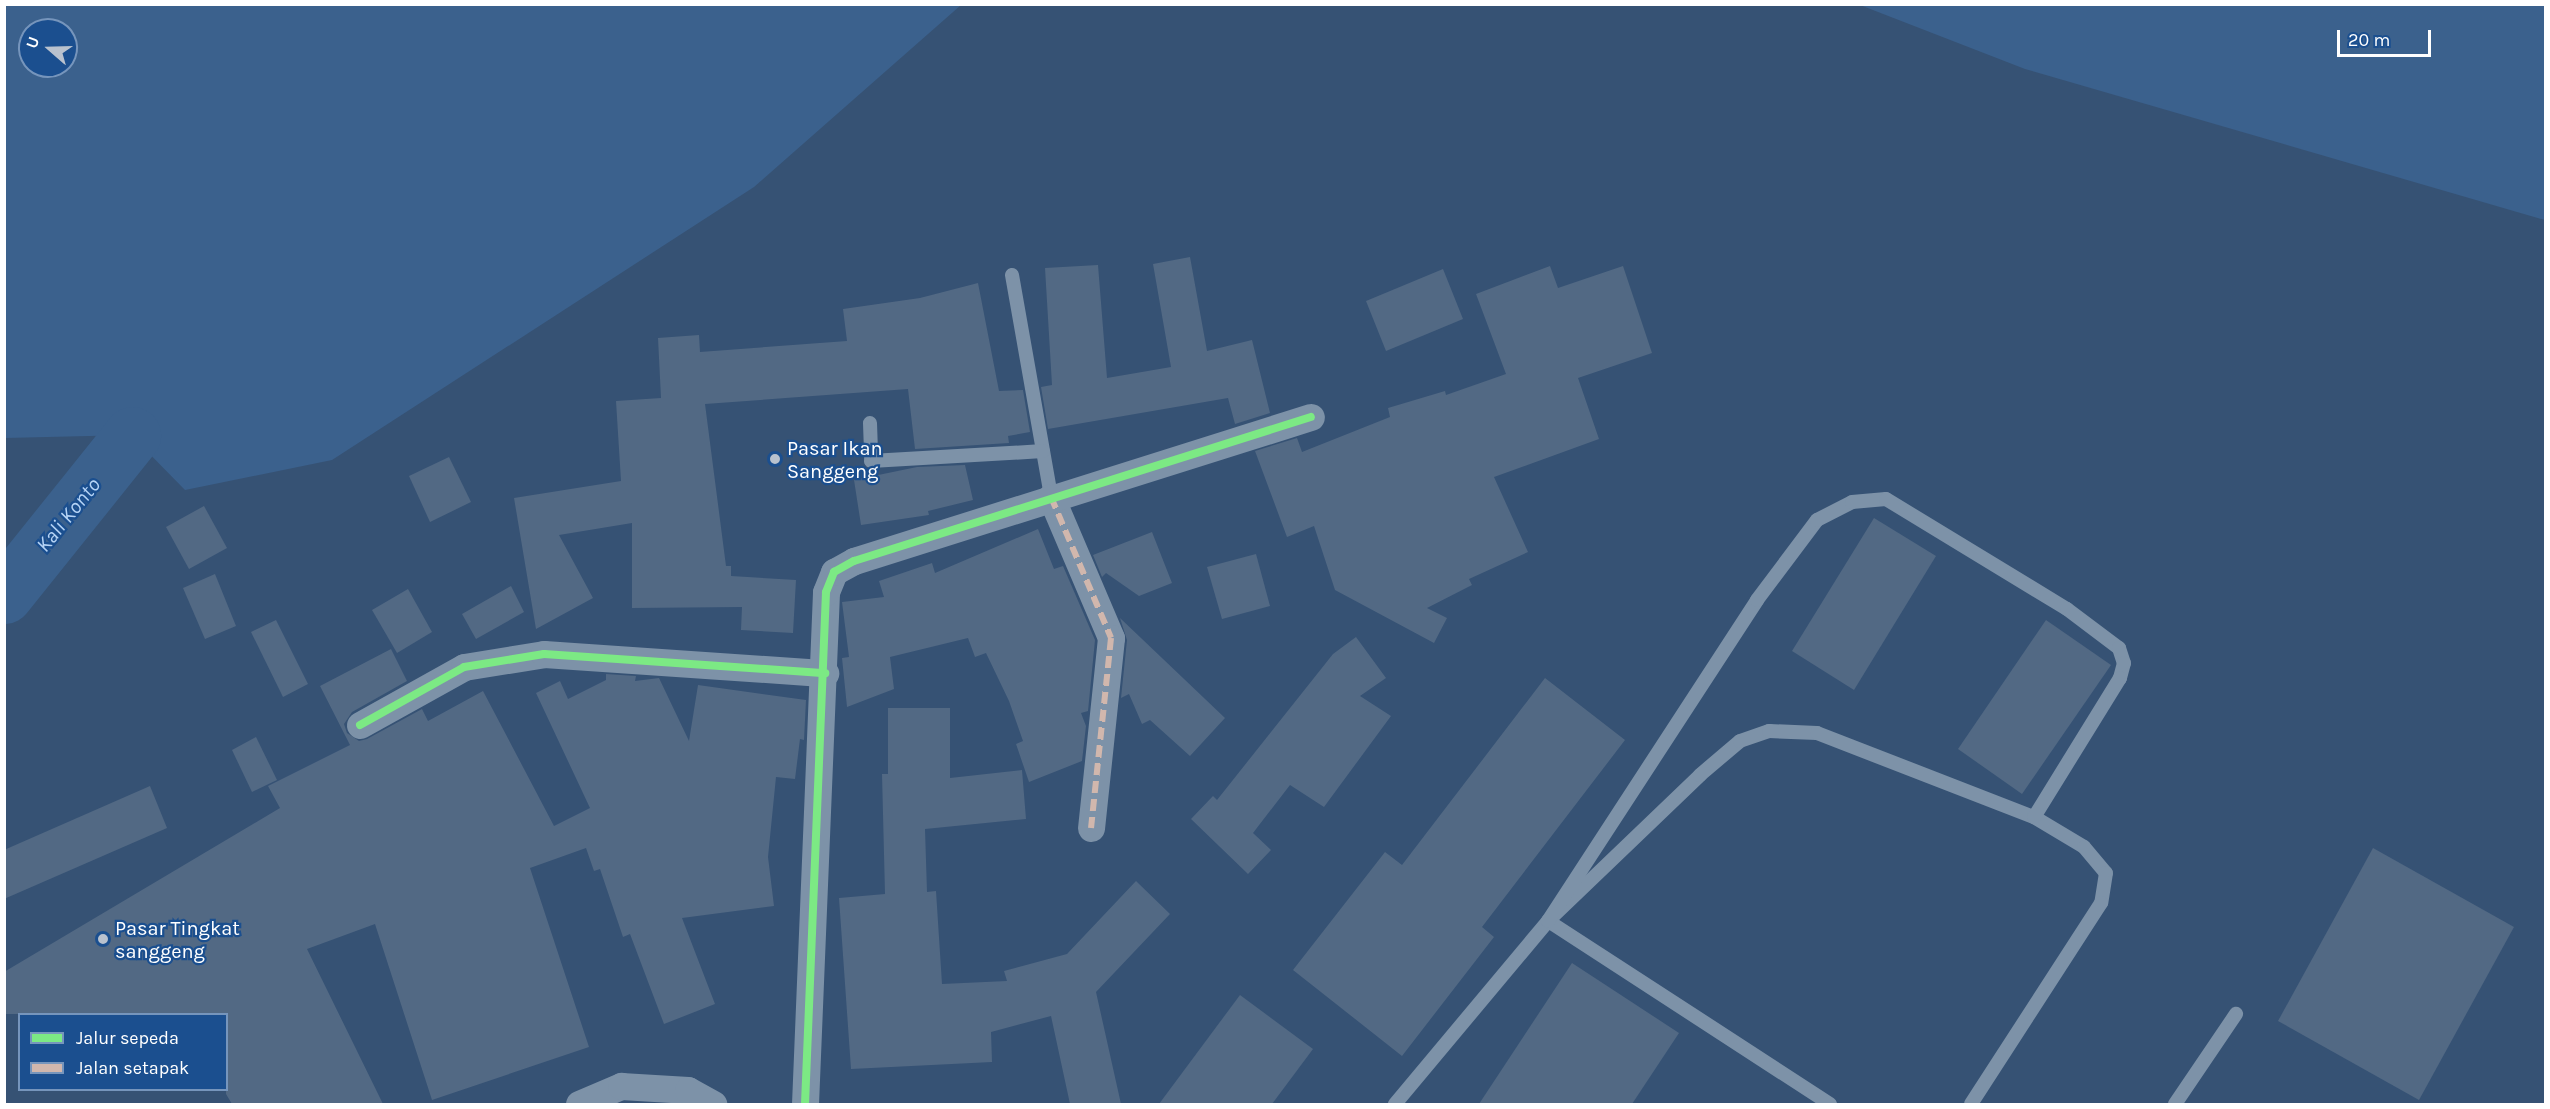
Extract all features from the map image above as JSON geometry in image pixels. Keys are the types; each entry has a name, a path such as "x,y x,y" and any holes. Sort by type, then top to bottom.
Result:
{"street":[{"path":"805,1104 825,673 826,592 834,572 854,561 1051,497 1311,417"},
{"path":"1051,497 1111,638 1091,828"},
{"path":"360,725 464,667 544,654 825,673"},
{"path":"579,1104 621,1086 661,1097 688,1090 713,1104"}],"lane":[{"path":"1012,275 1051,497"},
{"path":"870,423 870,461 1043,451"},
{"path":"1548,921 1757,600 1817,520 1852,502 1886,500 2067,609 2119,648 2124,663 2120,678 2034,817"},
{"path":"1395,1104 1548,921 1716,761 1740,741 1769,731 1817,733 2034,817 2084,847 2106,873 2101,903 1971,1104"},
{"path":"1548,921 1830,1104"},
{"path":"2175,1104 2236,1014"}],"water":[{"path":"5,4 961,5 754,187 332,460 185,490 131,435 5,438"},
{"path":"1860,5 2545,5 2545,220 2025,69"}],"building":[{"path":"1190,257 1207,351 1252,340 1270,413 1235,424 1228,398 1048,429 1041,387 1052,385 1045,268 1098,265 1107,378 1171,367 1153,264"},
{"path":"1550,266 1558,288 1623,266 1652,353 1578,378 1599,439 1494,477 1528,552 1469,579 1472,585 1427,608 1447,618 1434,643 1335,590 1314,526 1287,537 1255,451 1297,438 1302,452 1390,417 1388,408 1445,391 1446,395 1506,374 1476,294"},
{"path":"1443,269 1463,319 1386,351 1366,301"},
{"path":"978,283 999,391 1023,390 1030,432 1008,436 1009,443 915,449 908,389 705,404 726,566 731,566 731,576 796,580 793,633 741,630 742,607 632,608 632,523 559,535 593,598 536,629 514,498 621,481 616,401 661,398 658,338 699,335 700,352 847,341 843,309 920,298"},
{"path":"449,457 471,502 430,522 409,476"},
{"path":"965,465 973,500 928,511 929,515 861,525 854,480 917,467"},
{"path":"204,506 227,548 189,569 166,527"},
{"path":"1874,518 1936,556 1854,690 1792,651"},
{"path":"1038,529 1054,569 1063,566 1095,640 1088,711 1081,713 1086,726 1082,761 1029,782 1016,744 1023,741 1009,701 986,653 975,657 968,638 890,657 894,689 847,707 842,658 849,657 842,602 884,597 879,581 932,563 935,573"},
{"path":"1152,532 1172,583 1139,596 1106,573 1102,577 1093,555"},
{"path":"1256,554 1270,606 1222,619 1207,567"},
{"path":"215,574 236,626 205,639 183,588"},
{"path":"511,586 524,612 476,639 462,614"},
{"path":"408,589 432,632 397,653 372,610"},
{"path":"1120,618 1225,718 1190,756 1150,720 1142,724 1129,694 1121,698 1127,640"},
{"path":"276,620 308,684 283,697 251,632"},
{"path":"2046,620 2111,665 2022,794 1958,749"},
{"path":"1356,637 1386,678 1360,696 1391,716 1324,807 1290,785 1253,833 1271,850 1248,874 1191,819 1213,796 1217,800 1333,654"},
{"path":"391,649 407,681 352,712 344,724 347,733 359,741 367,739 422,709 428,721 483,691 554,826 590,808 536,693 560,681 568,699 606,680 606,674 636,676 635,681 659,678 689,741 698,685 806,700 804,740 800,739 795,779 776,777 768,857 774,906 682,918 715,1004 664,1024 630,934 623,937 600,869 594,871 586,848 530,868 589,1047 432,1100 375,924 307,949 383,1104 232,1104 226,1094 228,1091 228,1013 4,1014 4,972 280,808 268,786 350,745 320,686"},
{"path":"1545,678 1625,740 1482,927 1494,937 1402,1056 1293,970 1385,852 1402,865"},
{"path":"888,708 950,708 950,778 1022,770 1026,819 925,829 927,892 936,891 942,984 1007,981 1004,971 1067,954 1136,881 1170,914 1096,992 1121,1104 1070,1104 1051,1016 991,1032 992,1062 851,1069 839,898 885,894 882,774 888,774"},
{"path":"256,737 277,780 252,792 232,750"},
{"path":"150,786 167,828 4,899 4,850"},
{"path":"2373,848 2514,927 2419,1100 2278,1021"},
{"path":"1572,963 1679,1033 1632,1104 1479,1104"},
{"path":"1240,995 1313,1049 1272,1104 1159,1104"}],"waterway":[{"name":"Kali Konto","path":"4,595 132,435"}],"marked path":[{"path":"1051,497 1111,638 1091,828"}],"cycle path":[{"path":"805,1104 826,592 834,572 854,561 1311,417"},
{"path":"360,725 464,667 544,654 825,673"}],"place":[{"name":"Pasar Ikan Sanggeng","path":"775,459"},
{"name":"Pasar Tingkat sanggeng","path":"103,939"}]}
